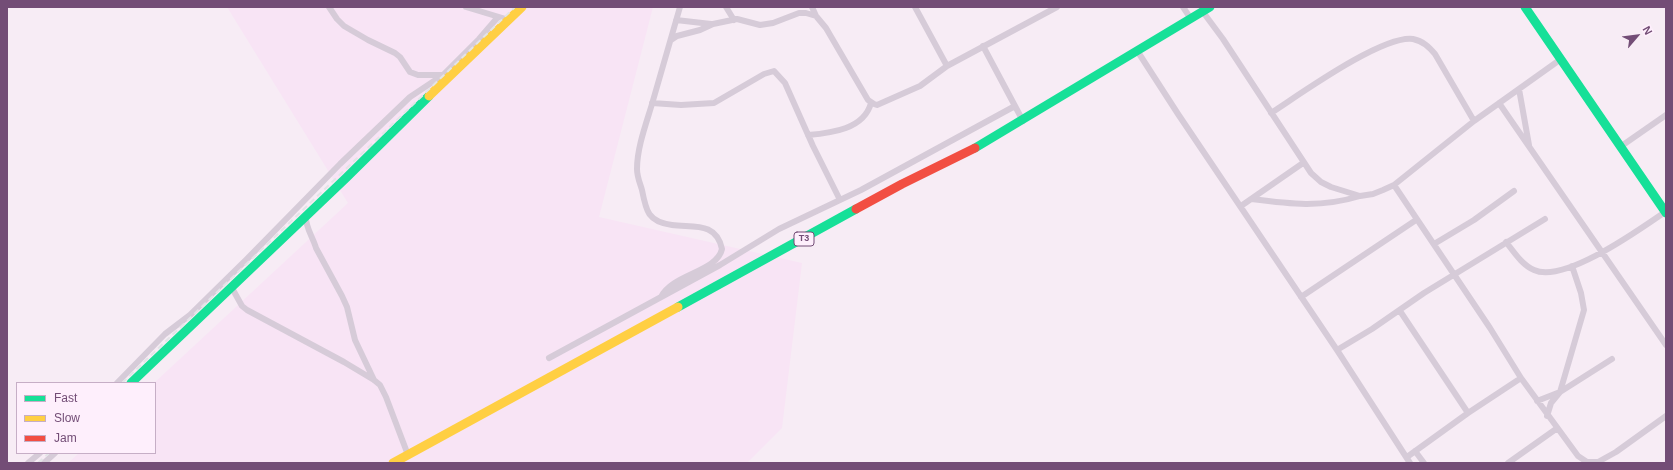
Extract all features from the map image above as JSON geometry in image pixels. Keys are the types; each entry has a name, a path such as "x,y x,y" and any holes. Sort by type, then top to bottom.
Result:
{"main road":[{"path":"132,382 232,288 522,7"},
{"path":"1525,7 1666,213"},
{"name":"T3","path":"393,463 902,184 986,143 1207,9"}],"street":[{"path":"330,7 337,19 344,26 395,53 400,57 410,72 418,76 443,75"},
{"path":"466,7 508,20"},
{"path":"661,297 670,286 703,268 719,256 722,249 716,237 708,229 696,226 663,224 655,220 647,212 637,170 642,139 680,7"},
{"path":"726,7 734,20"},
{"path":"812,7 816,16 824,24 871,103 877,105 914,88 947,66 1057,7"},
{"path":"1183,7 1191,19"},
{"path":"918,8 947,66"},
{"path":"1207,9 1223,39 1311,173 1321,182 1331,187 1360,196"},
{"path":"671,40 677,36 700,30 713,24 737,19 760,24 773,23 799,13 806,13 816,16"},
{"path":"118,382 165,334 190,315 230,276 340,164 410,97 443,75 469,50 498,17"},
{"path":"676,20 713,24"},
{"path":"1271,114 1347,65 1380,46 1394,41 1412,39 1422,42 1435,54 1474,121"},
{"path":"983,46 1023,121"},
{"path":"1138,52 1337,350 1410,463"},
{"path":"1251,199 1283,203 1328,204 1373,194 1394,185 1474,121 1561,59"},
{"path":"652,103 681,105 714,103 758,77 772,70 774,71 780,76 789,90 808,136 840,200"},
{"path":"1519,89 1529,146"},
{"path":"808,136 828,133 857,123 865,117 871,103"},
{"path":"1499,103 1666,345"},
{"path":"548,358 720,266 779,229 840,200 1015,106"},
{"path":"1620,147 1666,115"},
{"path":"1241,206 1303,163"},
{"path":"1394,185 1416,220 1455,274 1521,378 1556,429 1578,456 1587,463 1598,462 1616,452 1666,416"},
{"path":"1434,244 1474,220 1514,191"},
{"path":"1506,242 1522,262 1534,271 1546,272 1558,270 1572,266 1602,253 1666,213"},
{"path":"306,216 305,223 314,239 316,248 347,307 355,340 374,380"},
{"path":"1337,350 1506,242 1546,219"},
{"path":"1301,297 1416,220"},
{"path":"1547,416 1551,403 1560,392 1584,310 1581,293 1572,266"},
{"path":"232,288 242,306 247,310 344,362 380,385 408,455"},
{"path":"1400,311 1468,413"},
{"path":"1537,401 1560,392 1612,359"},
{"path":"1407,457 1468,413 1521,378"},
{"path":"1508,463 1556,429"},
{"path":"1415,451 1424,463"},
{"path":"28,463 39,454"},
{"path":"44,463 54,454"}],"shaded area":[{"path":"227,7 653,7 599,217 802,263 782,428 747,463 68,463 78,454 156,454 155,382 348,203"}],"railway":[{"path":"123,382 515,7"},
{"path":"38,463 48,454"}],"traffic: fast":[{"path":"975,148 1210,7"},
{"path":"1525,7 1666,213"},
{"path":"132,382 346,178 429,96"},
{"path":"678,307 856,209"}],"traffic: slow":[{"path":"429,96 522,7"},
{"path":"393,463 678,307"}],"traffic: jam":[{"path":"856,209 902,184 975,148"}]}
